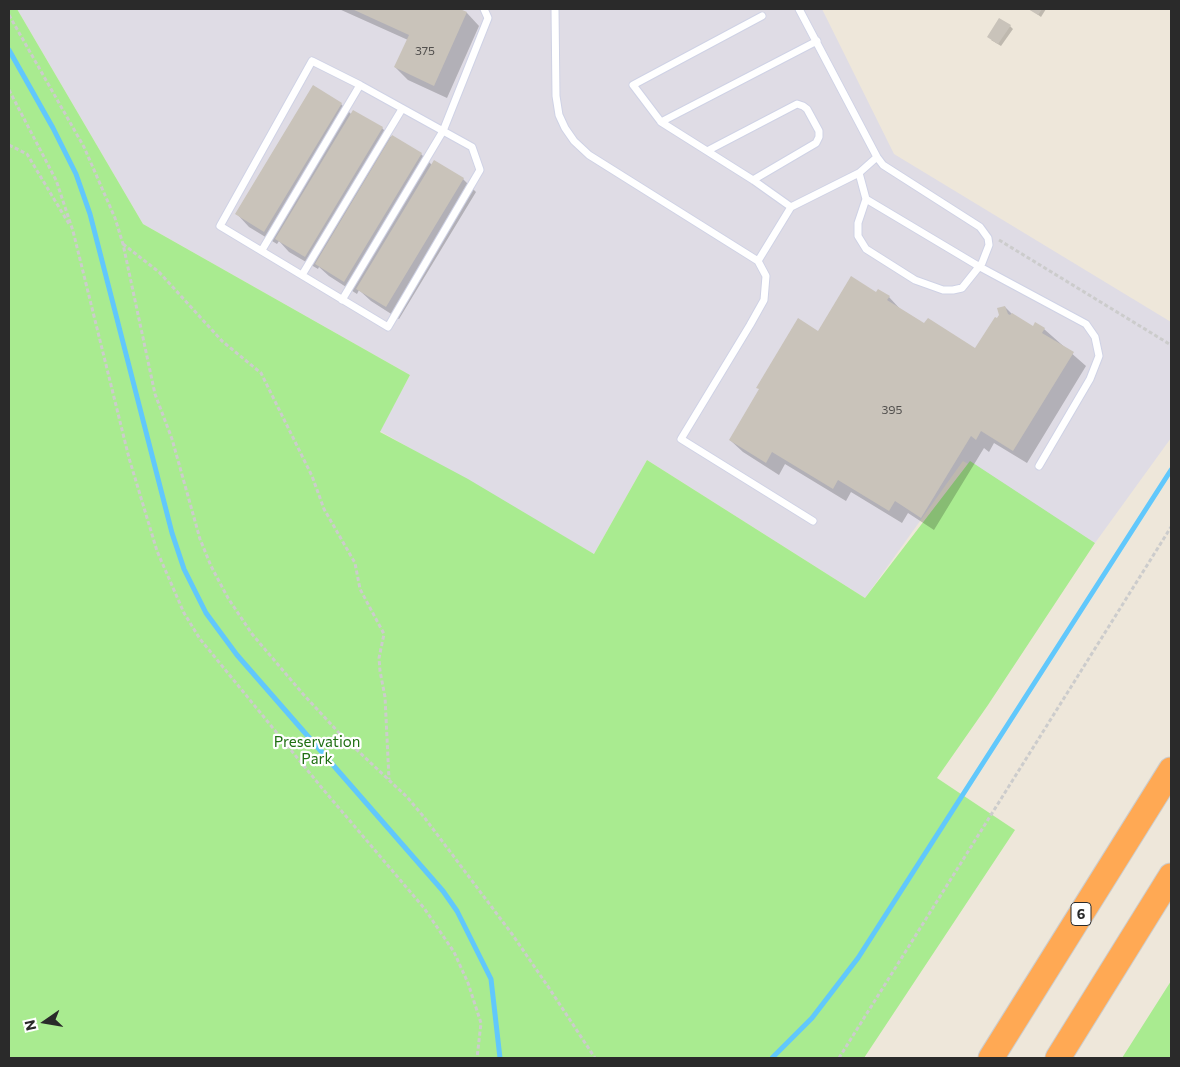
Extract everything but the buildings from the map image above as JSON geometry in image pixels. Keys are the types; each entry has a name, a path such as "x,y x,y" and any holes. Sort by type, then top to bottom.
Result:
{"highway":[{"name":"6","path":"991,1058 1171,770"},
{"path":"1058,1058 1171,876"}],"lane":[{"path":"342,300 443,131 488,18 484,9"},
{"path":"555,9 556,96 559,115 574,141 589,155 758,261 766,276 764,300 680,439 813,521"},
{"path":"799,9 877,157 891,171 982,229 988,238 989,245 980,267 962,288 943,290 914,280 866,249 858,236 858,223 866,199 859,173"},
{"path":"762,16 632,85 661,122 753,180 791,207"},
{"path":"661,122 817,41"},
{"path":"312,61 402,109 472,147 480,170 388,327 220,226 312,61"},
{"path":"262,250 360,85"},
{"path":"707,151 797,104 803,106 807,109 818,131 816,143 753,180"},
{"path":"302,275 402,109"},
{"path":"758,261 791,207 859,173 877,157"},
{"path":"866,199 980,267 1086,324 1095,337 1099,356 1090,379 1039,466"}],"path":[{"path":"9,15 93,165 115,218 123,244 156,394 172,439 200,538 220,584 252,634 303,694 340,734 389,780 424,817 550,988 595,1058"},
{"path":"9,90 56,180 73,231 129,458 157,551 184,614 200,639 322,788 424,908 454,952 468,983 480,1023 477,1058"},
{"path":"9,145 27,154 73,231"},
{"path":"982,229 1171,344"},
{"path":"123,244 159,272 222,340 261,373 312,476 324,509 355,563 360,589 384,634 379,658 385,697 389,780"},
{"path":"839,1058 1171,527"}],"shaded area":[{"path":"17,9 822,9 894,154 1171,322 1171,438 1095,543 963,461 865,598 647,460 594,554 380,431 410,375 143,224"}],"green space":[{"name":"Preservation Park","path":"9,9 17,9 143,224 410,375 380,432 468,479 594,554 647,460 865,598 970,461 1095,543 988,705 937,778 1015,830 864,1058 9,1058"},
{"path":"1171,981 1171,1058 1122,1058"}],"waterway":[{"path":"9,50 53,128 76,174 90,214 172,533 184,569 206,613 237,655 443,891 457,911 491,979 500,1058"},
{"path":"772,1058 812,1018 858,958 1171,470"}]}
